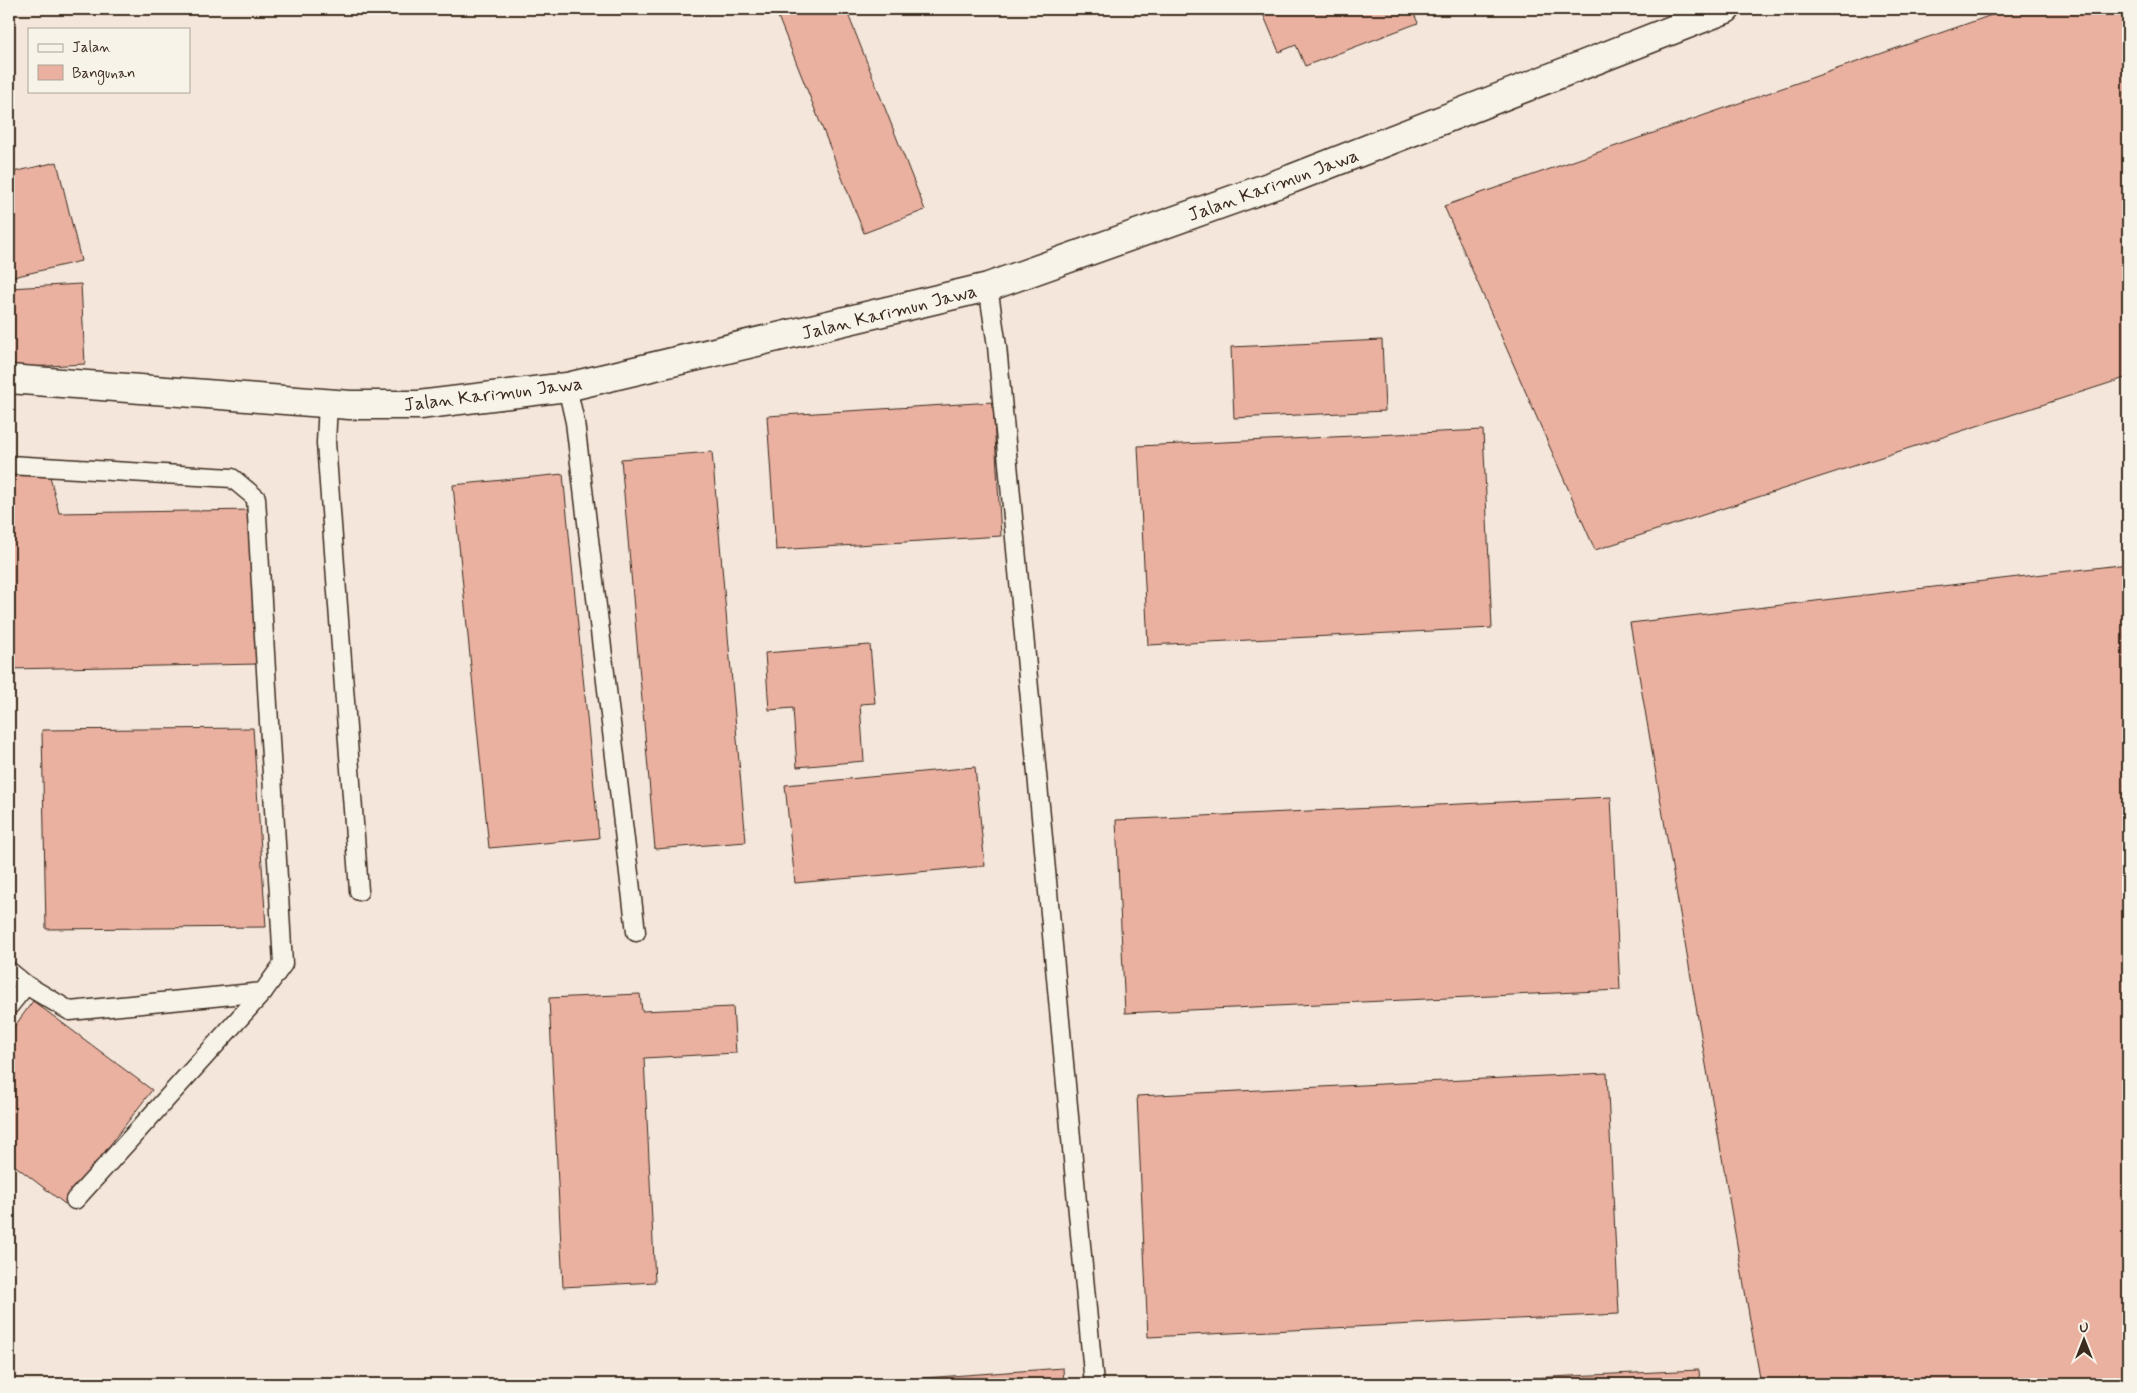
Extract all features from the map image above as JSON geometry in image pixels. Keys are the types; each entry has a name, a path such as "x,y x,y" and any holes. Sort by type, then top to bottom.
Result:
{"street":[{"name":"Jalan Karimun Jawa","path":"9,379 328,403 419,405 567,387 988,287 1291,179 1726,9"}],"lane":[{"path":"988,287 997,346 1094,1384"},
{"path":"567,387 576,432 636,932"},
{"path":"328,403 326,443 359,891"},
{"path":"9,465 232,478 256,498 283,964 263,992 74,1200"},
{"path":"9,971 26,985 70,1011 263,992"},
{"path":"9,1006 26,985"}],"building":[{"path":"775,9 846,9 925,210 864,233"},
{"path":"1261,9 1412,9 1418,23 1305,66 1296,45 1279,52"},
{"path":"2009,9 2128,9 2128,377 1595,550 1444,206"},
{"path":"57,162 81,261 9,278 9,173"},
{"path":"81,284 85,364 9,368 9,288"},
{"path":"1382,340 1385,411 1234,418 1231,347"},
{"path":"993,402 1001,536 776,550 767,416"},
{"path":"1483,430 1492,628 1148,645 1138,446"},
{"path":"712,452 746,842 655,849 621,459"},
{"path":"9,468 49,472 59,513 256,510 259,664 9,669"},
{"path":"563,474 599,838 489,848 453,485"},
{"path":"2128,564 2128,1384 1761,1384 1630,623"},
{"path":"870,645 875,703 860,704 864,761 797,767 793,708 769,710 765,653"},
{"path":"253,728 266,927 46,929 42,730"},
{"path":"975,767 985,866 795,883 785,785"},
{"path":"1611,797 1620,990 1125,1013 1116,820"},
{"path":"640,994 642,1011 733,1007 736,1053 644,1058 655,1282 563,1287 549,998"},
{"path":"33,1001 152,1090 65,1204 9,1161 9,1034"},
{"path":"1607,1073 1619,1314 1148,1337 1137,1096"},
{"path":"1063,1368 1064,1384 840,1384"},
{"path":"1699,1370 1700,1384 1402,1384"}]}
